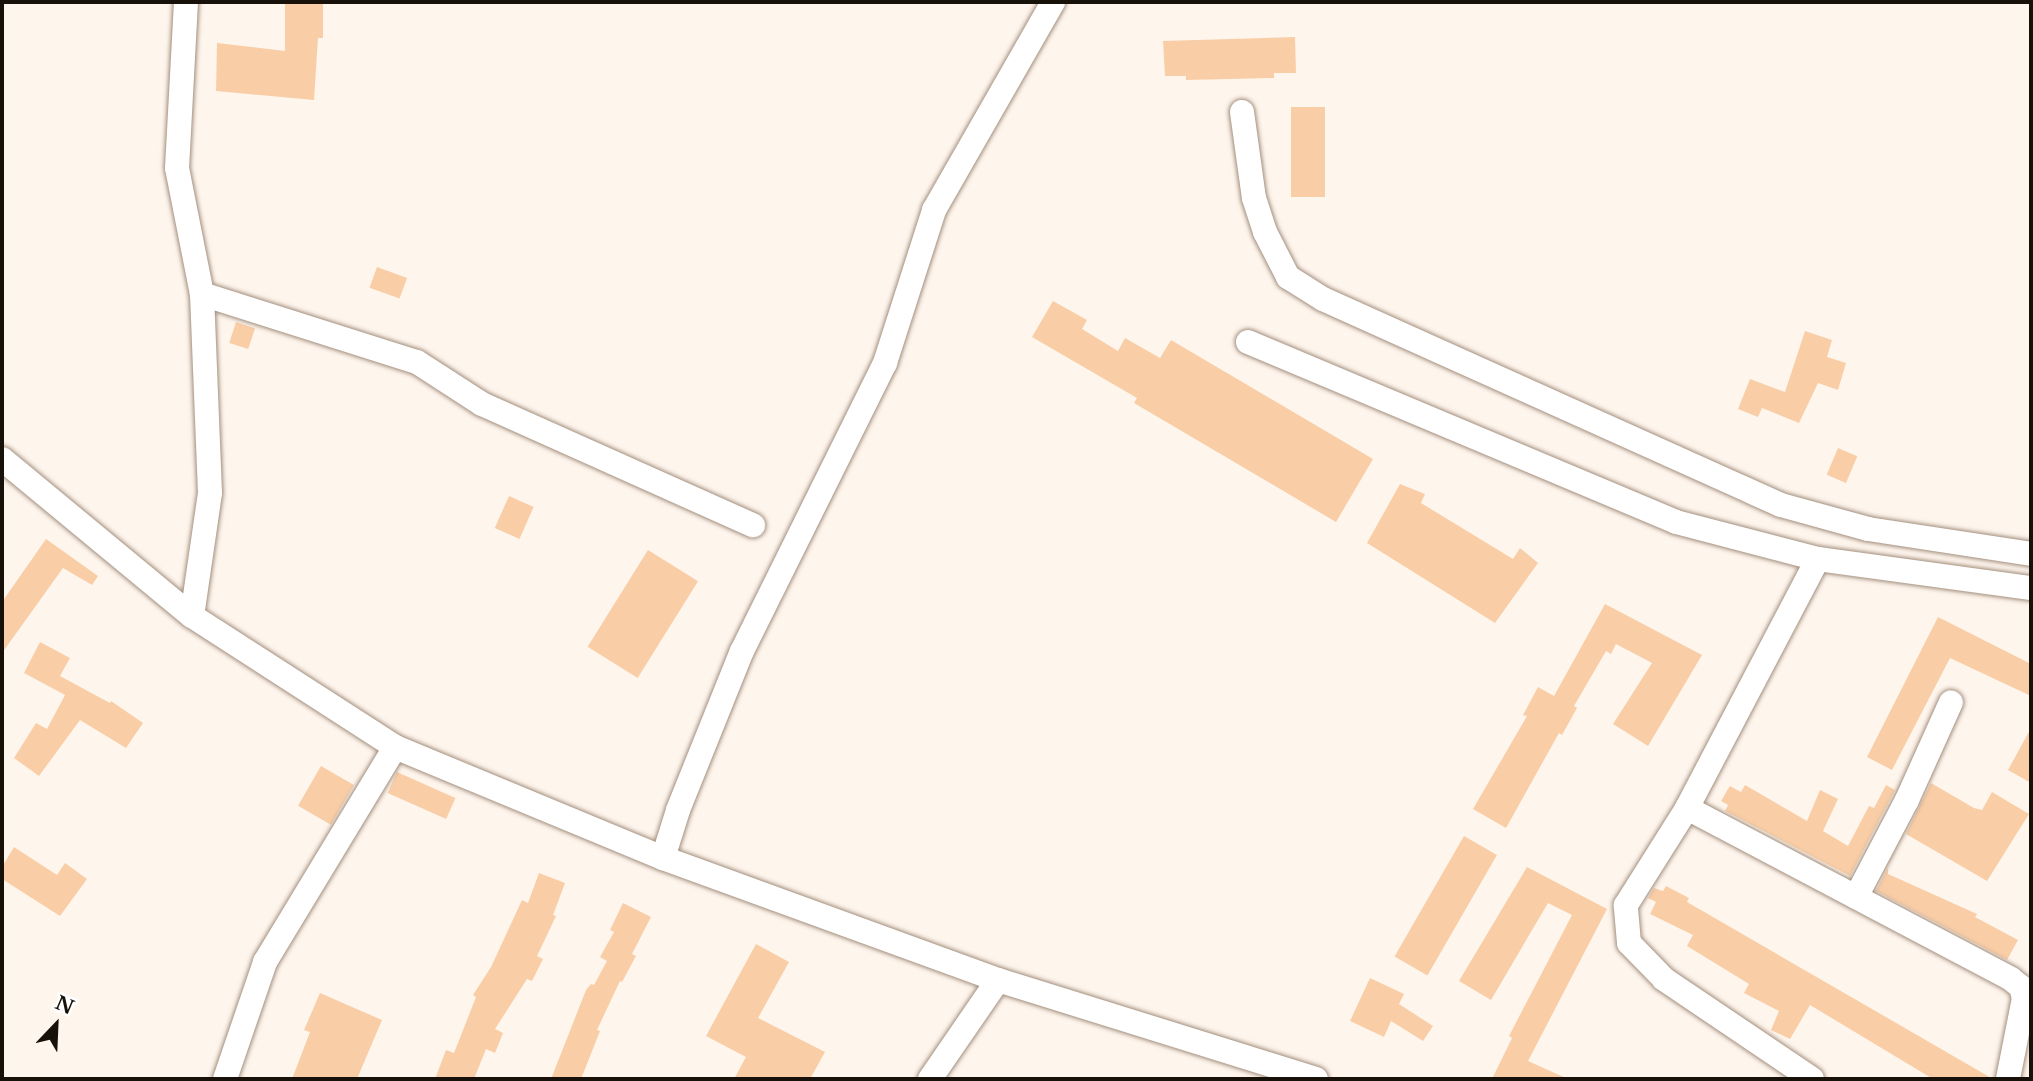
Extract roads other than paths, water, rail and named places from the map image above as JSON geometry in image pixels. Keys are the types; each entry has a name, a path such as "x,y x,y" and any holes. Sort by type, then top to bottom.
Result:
{"street":[{"path":"186,2 177,168 202,294 210,493 192,616"},
{"path":"663,858 678,810 742,651 886,363 934,210 1054,2"},
{"path":"1242,112 1254,198 1265,232 1288,277 1323,299 1781,505 1868,529 2031,555"},
{"path":"202,294 417,362 482,404 753,525"},
{"path":"1248,342 1676,522 1818,559 2031,588"},
{"path":"2,459 192,616 395,747 663,858 998,980 1301,1077"},
{"path":"1812,1079 1664,979 1629,943 1626,905 1687,808 1818,559"},
{"path":"1856,897 1907,800 1951,702"},
{"path":"225,1079 265,962 395,747"},
{"path":"1687,808 2011,979 2021,987 2026,1016 2008,1079"},
{"path":"930,1079 998,980"}]}
